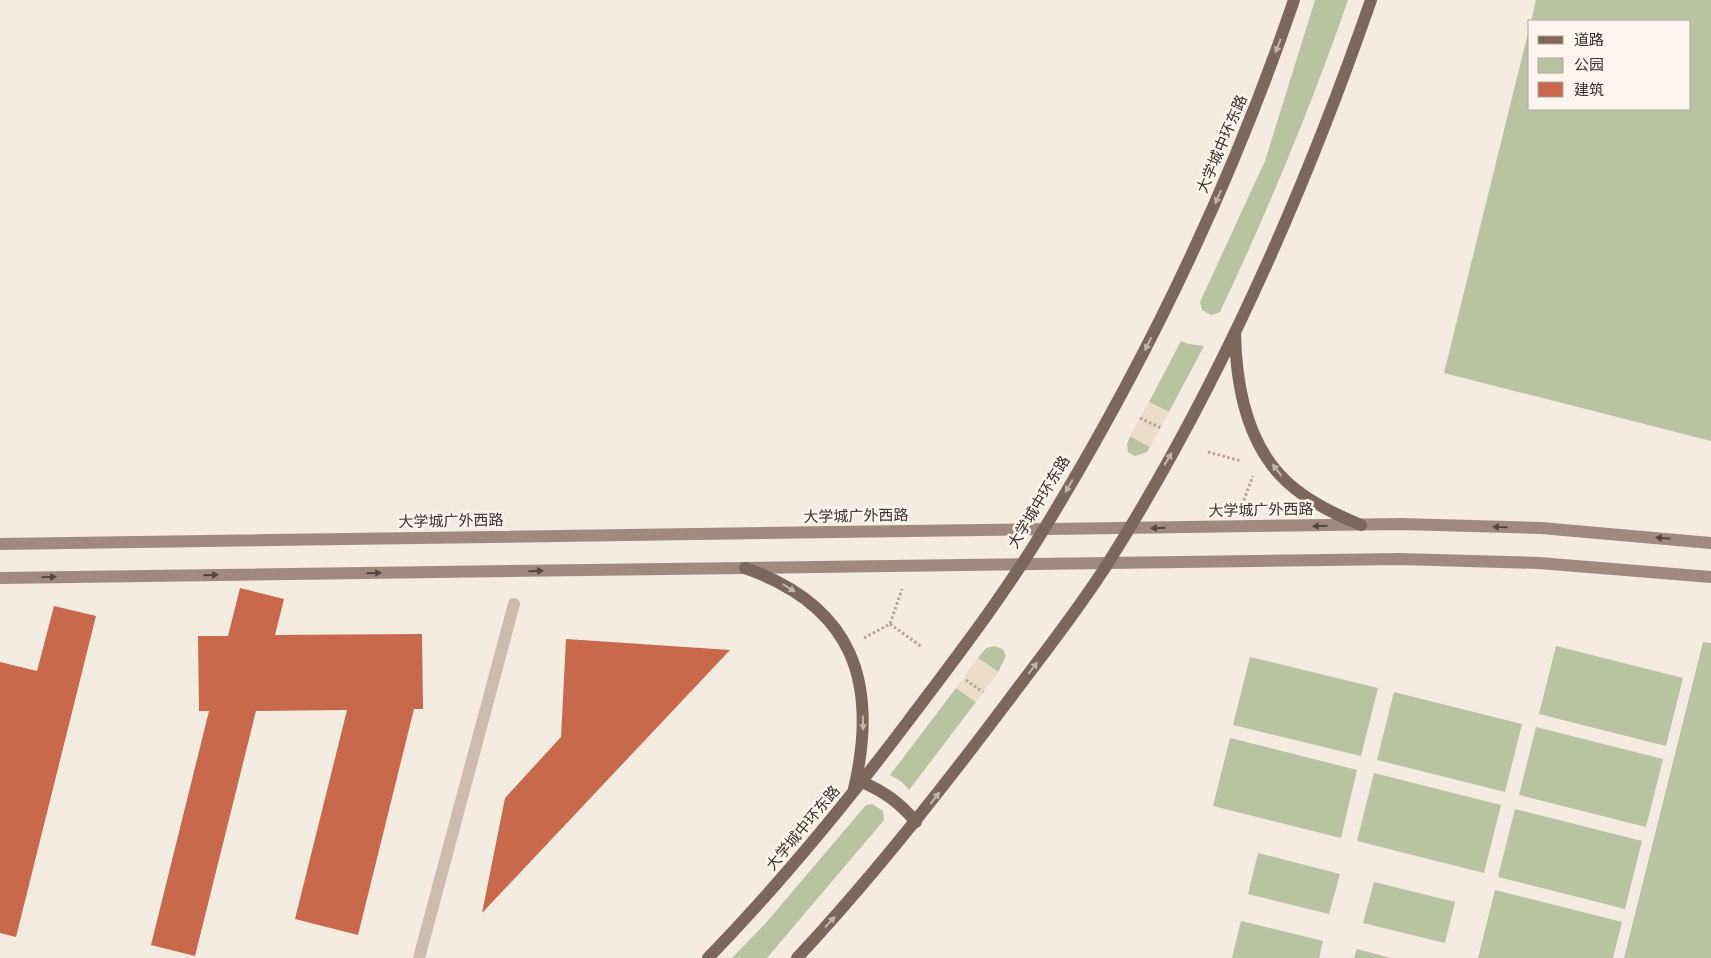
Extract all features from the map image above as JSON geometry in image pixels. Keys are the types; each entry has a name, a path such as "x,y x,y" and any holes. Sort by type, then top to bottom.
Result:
{"main road":[{"name":"大学城中环东路","path":"708,958 769,894 852,796 941,678 1044,530 1116,405 1193,253 1257,104 1294,0"},
{"path":"797,958 856,894 916,822 1054,640 1108,563 1180,438 1266,266 1324,130 1370,0"},
{"path":"1235,331 1236,356 1243,402 1250,422 1273,465 1284,480 1300,493 1323,507 1361,525"},
{"name":"大学城广外西路","path":"0,544 1361,525 1541,528 1711,543"},
{"path":"0,578 1400,559 1539,563 1711,577"},
{"path":"745,568 768,576 808,600 838,631 849,652 861,690 863,713 860,763 852,796"},
{"path":"862,782 884,792 895,800 916,822"}],"lane":[{"path":"419,958 514,604"}],"path":[{"path":"1140,418 1161,428"},
{"path":"1208,452 1250,463"},
{"path":"1239,511 1254,474"},
{"path":"857,642 890,624 904,584"},
{"path":"890,624 922,647"},
{"path":"964,678 983,692"}],"green space":[{"path":"1315,0 1348,0 1304,119 1272,197 1220,312 1211,315 1202,310 1200,302 1265,161"},
{"path":"1536,0 1711,0 1711,441 1444,373 1528,33 1528,110 1691,110 1691,20 1531,20"},
{"path":"1181,341 1204,346 1169,412 1149,402"},
{"path":"1130,436 1150,447 1147,452 1135,456 1128,452 1127,444"},
{"path":"1703,642 1711,643 1711,958 1624,958"},
{"path":"994,646 1003,649 1006,656 998,672 978,658 986,648"},
{"path":"1556,646 1683,678 1666,746 1539,714"},
{"path":"1250,657 1378,688 1361,756 1233,725"},
{"path":"956,688 976,702 909,790 902,782 890,775"},
{"path":"1394,692 1522,724 1505,792 1377,760"},
{"path":"1536,727 1663,759 1646,827 1519,795"},
{"path":"1230,738 1357,770 1341,838 1213,806"},
{"path":"1374,773 1501,805 1484,873 1357,841"},
{"path":"872,804 883,811 884,820 767,958 732,958 765,924 866,805"},
{"path":"1515,809 1642,841 1625,909 1498,877"},
{"path":"1258,853 1340,874 1329,914 1248,894"},
{"path":"1374,882 1455,902 1445,943 1363,923"},
{"path":"1495,890 1622,922 1613,958 1478,958"},
{"path":"1241,921 1323,941 1319,958 1232,958"},
{"path":"1357,949 1391,958 1354,958"}],"shaded area":[{"path":"1149,402 1169,412 1150,447 1130,436"},
{"path":"978,658 998,672 976,702 956,688"}],"building":[{"path":"240,588 284,599 275,635 422,634 423,709 414,709 358,935 295,919 347,710 256,711 195,956 151,945 209,711 199,711 198,636 228,636"},
{"path":"54,606 96,616 16,937 0,933 0,662 37,671"},
{"path":"566,639 730,650 482,913 505,798 561,737"}]}
